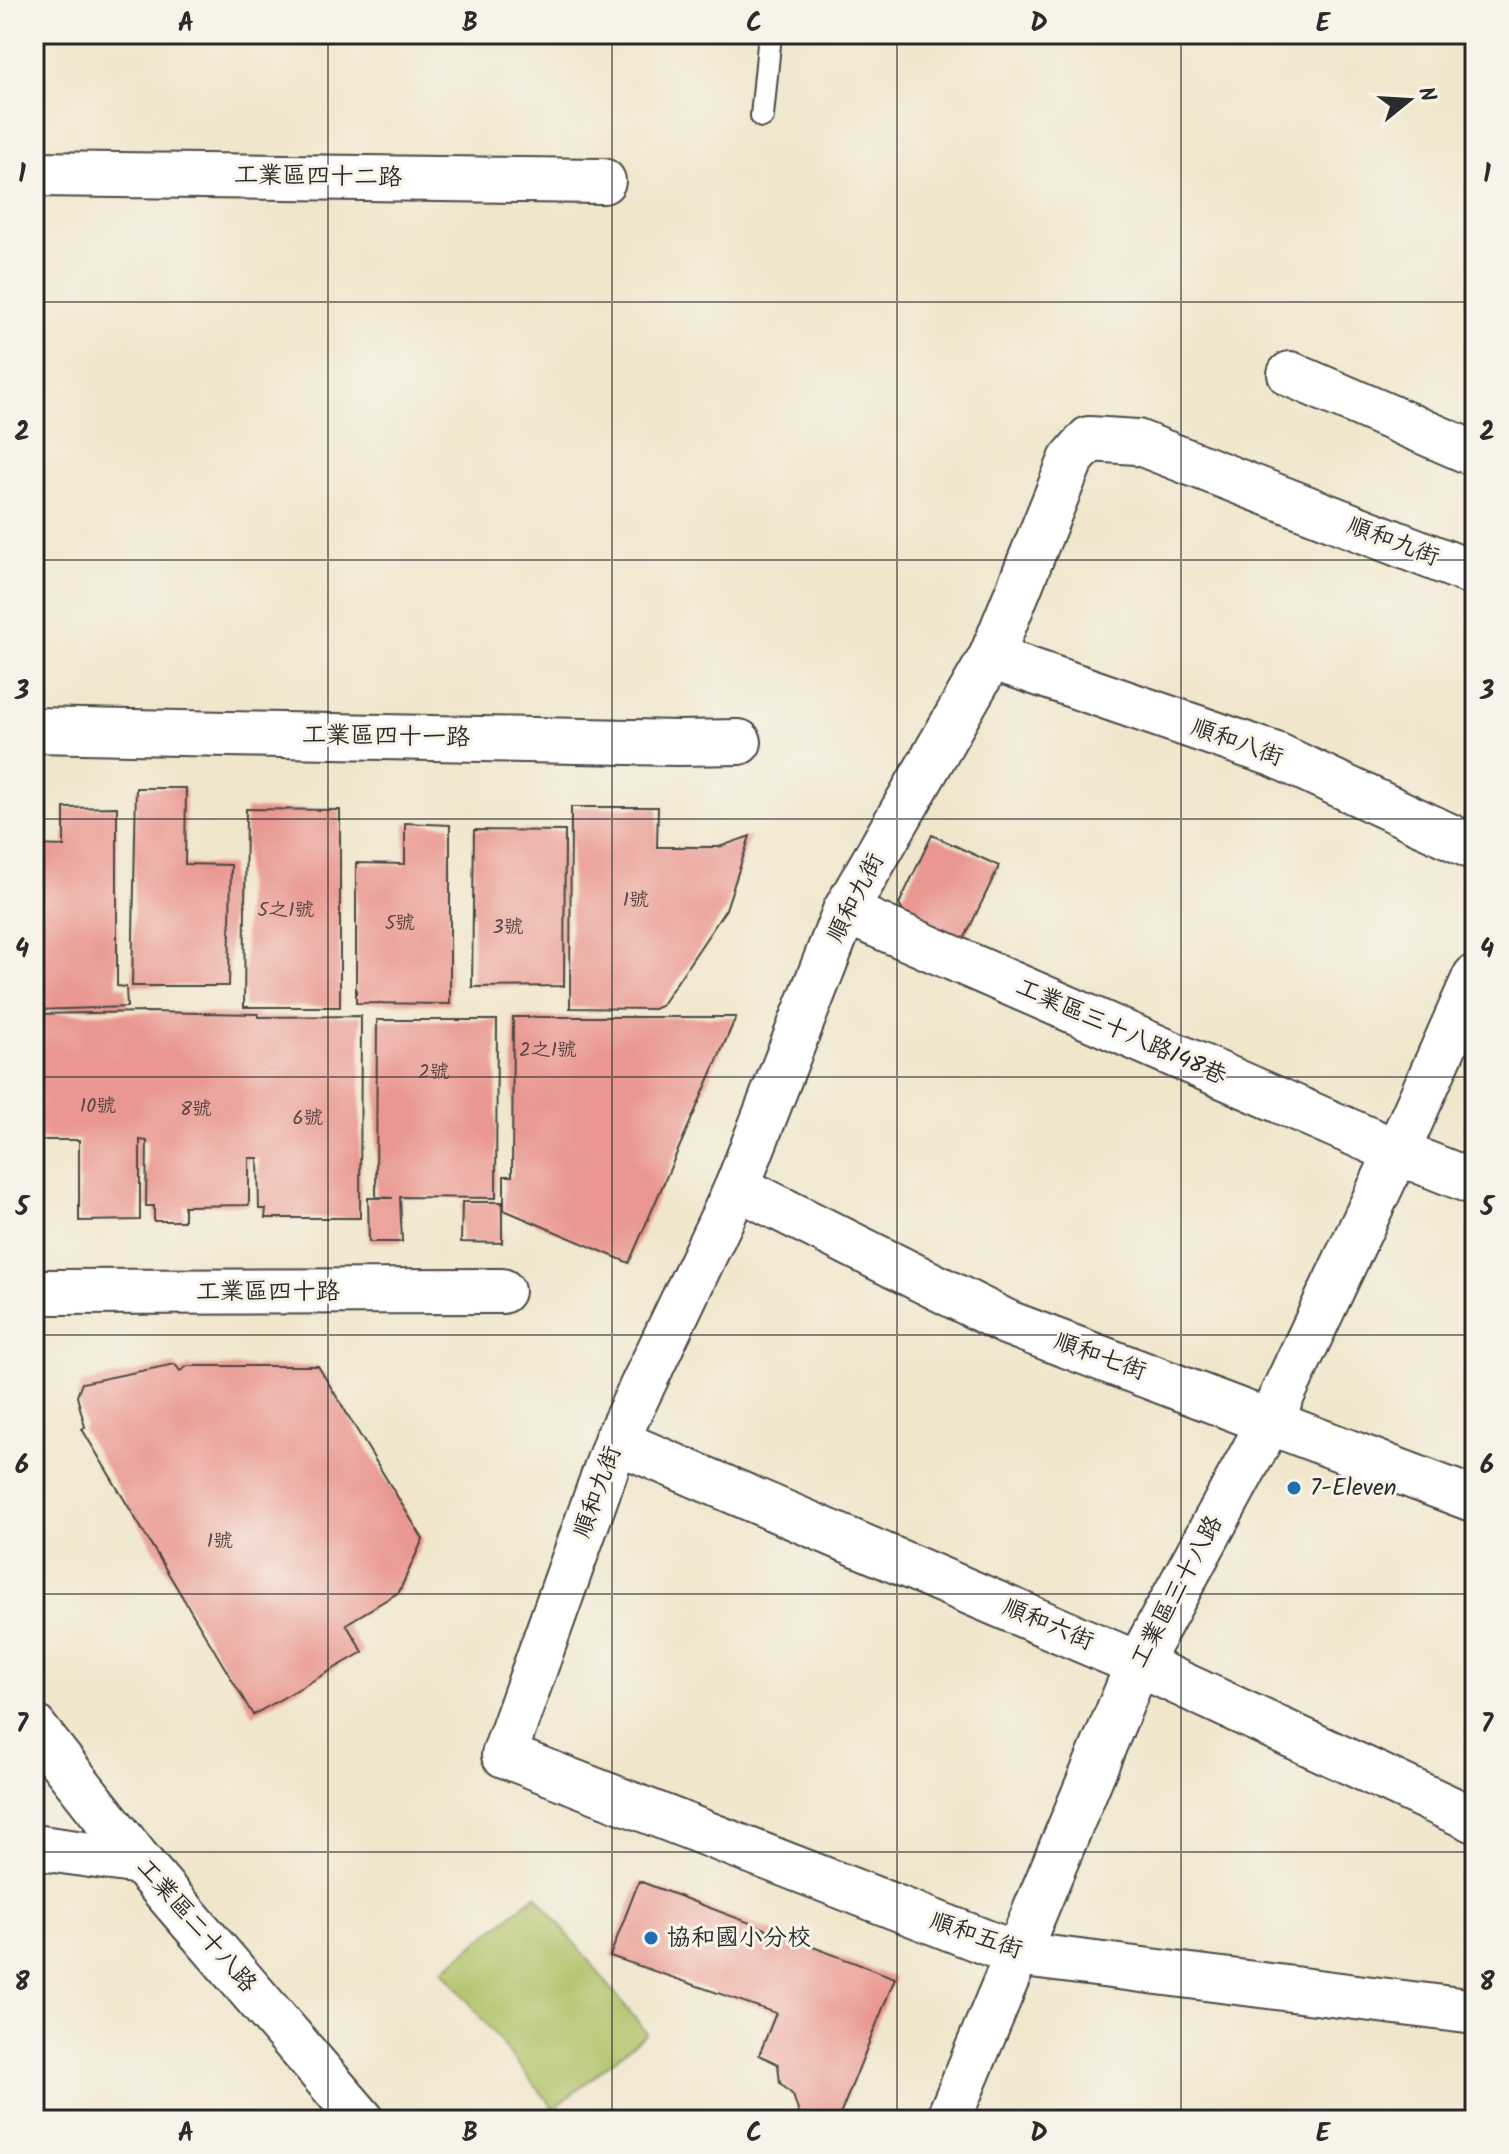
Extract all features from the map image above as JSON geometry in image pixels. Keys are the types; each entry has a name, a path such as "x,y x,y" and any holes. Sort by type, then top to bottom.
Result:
{"street":[{"name":"工業區四十二路","path":"34,174 603,181"},
{"path":"1290,374 1475,454"},
{"name":"順和九街","path":"504,1755 616,1441 737,1187 845,911 991,657 1071,460 1089,439 1137,442 1475,574"},
{"name":"順和八街","path":"991,657 1276,755 1475,848"},
{"name":"工業區四十一路","path":"34,730 739,742"},
{"name":"工業區三十八路148巷","path":"845,911 1397,1152"},
{"name":"工業區三十八路","path":"948,2120 1138,1664 1270,1421 1397,1152 1475,977"},
{"path":"1397,1152 1475,1183"},
{"name":"順和七街","path":"737,1187 1008,1323 1475,1500"},
{"name":"工業區四十路","path":"34,1292 502,1291"},
{"name":"順和六街","path":"616,1441 1138,1664 1475,1820"},
{"path":"34,1728 44,1744 34,1774"},
{"name":"工業區二十八路","path":"34,1728 140,1862 362,2120"},
{"name":"順和五街","path":"504,1755 1016,1954 1475,2012"},
{"path":"34,1847 140,1862"}],"lane":[{"path":"762,116 770,34"}],"green space":[{"path":"536,1895 647,2033 554,2109 443,1970"}],"building":[{"path":"136,788 186,788 185,864 231,865 229,986 132,986"},
{"path":"117,807 117,986 126,987 127,1007 34,1010 34,845 64,846 64,808"},
{"path":"571,807 658,807 657,847 719,847 750,836 726,909 661,1006 654,1009 570,1008"},
{"path":"246,809 340,810 340,1007 244,1007"},
{"path":"405,823 450,825 450,1004 356,1003 356,863 405,864"},
{"path":"474,830 565,831 564,986 472,987"},
{"path":"932,835 999,866 958,952 911,929 899,904"},
{"path":"35,1014 258,1014 258,1017 361,1016 360,1218 265,1218 266,1209 259,1209 258,1158 249,1158 249,1205 184,1206 184,1221 154,1221 154,1206 146,1206 147,1141 140,1140 140,1220 79,1221 79,1140 36,1140"},
{"path":"513,1017 736,1017 629,1263 504,1210 504,1176 512,1176"},
{"path":"377,1020 497,1020 496,1198 400,1197 402,1242 369,1242 368,1198 393,1198 376,1197"},
{"path":"462,1202 502,1202 502,1243 461,1242"},
{"path":"175,1364 180,1371 188,1366 318,1366 423,1539 399,1592 346,1624 363,1652 253,1715 82,1429 85,1427 77,1396 82,1383"},
{"path":"639,1881 895,1978 838,2120 801,2120 793,2095 780,2083 778,2064 759,2055 776,2013 610,1956"}],"place":[{"name":"7-Eleven","path":"1294,1488"},
{"name":"協和國小分校","path":"651,1938"}]}
